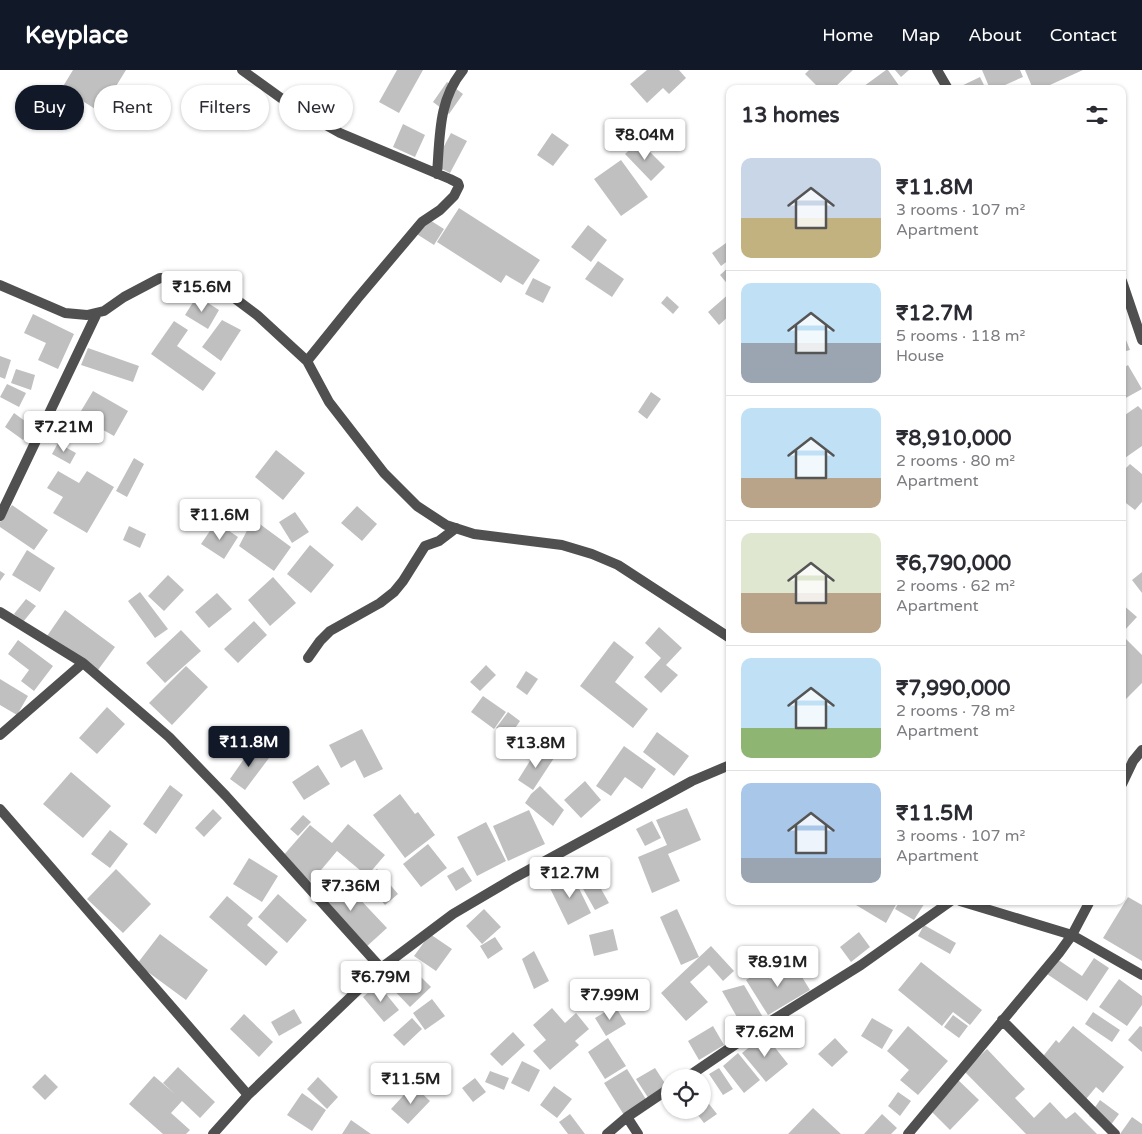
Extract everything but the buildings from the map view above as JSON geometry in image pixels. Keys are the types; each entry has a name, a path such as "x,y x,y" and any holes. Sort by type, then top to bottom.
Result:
{"street":[{"path":"242,70 292,106 340,133 458,184 459,189 454,196 440,210 422,222 307,361"},
{"path":"437,174 441,123 447,95 463,70"},
{"path":"937,70 946,85"},
{"path":"0,286 64,313 87,315 104,311 124,297 160,278 193,278 222,288 257,315 307,361 329,402 384,473 417,506 446,525 474,534 562,545 592,554 618,565 726,635"},
{"path":"1126,293 1142,340"},
{"path":"0,516 97,313"},
{"path":"308,658 330,631 380,603 394,592 425,546 439,541 456,528"},
{"path":"0,612 83,663 169,737 226,796 381,968"},
{"path":"0,735 83,663"},
{"path":"1126,776 1133,761 1142,750"},
{"path":"213,1134 248,1095 381,968 453,914 514,878 692,781 726,768"},
{"path":"0,809 248,1095"},
{"path":"699,1069 755,1031 861,965 946,905"},
{"path":"973,905 1072,935 1142,974"},
{"path":"908,1134 1053,960 1072,935 1088,905"},
{"path":"1002,1020 1115,1134"},
{"path":"607,1134 627,1117 661,1094"},
{"path":"627,1117 638,1134"}]}
